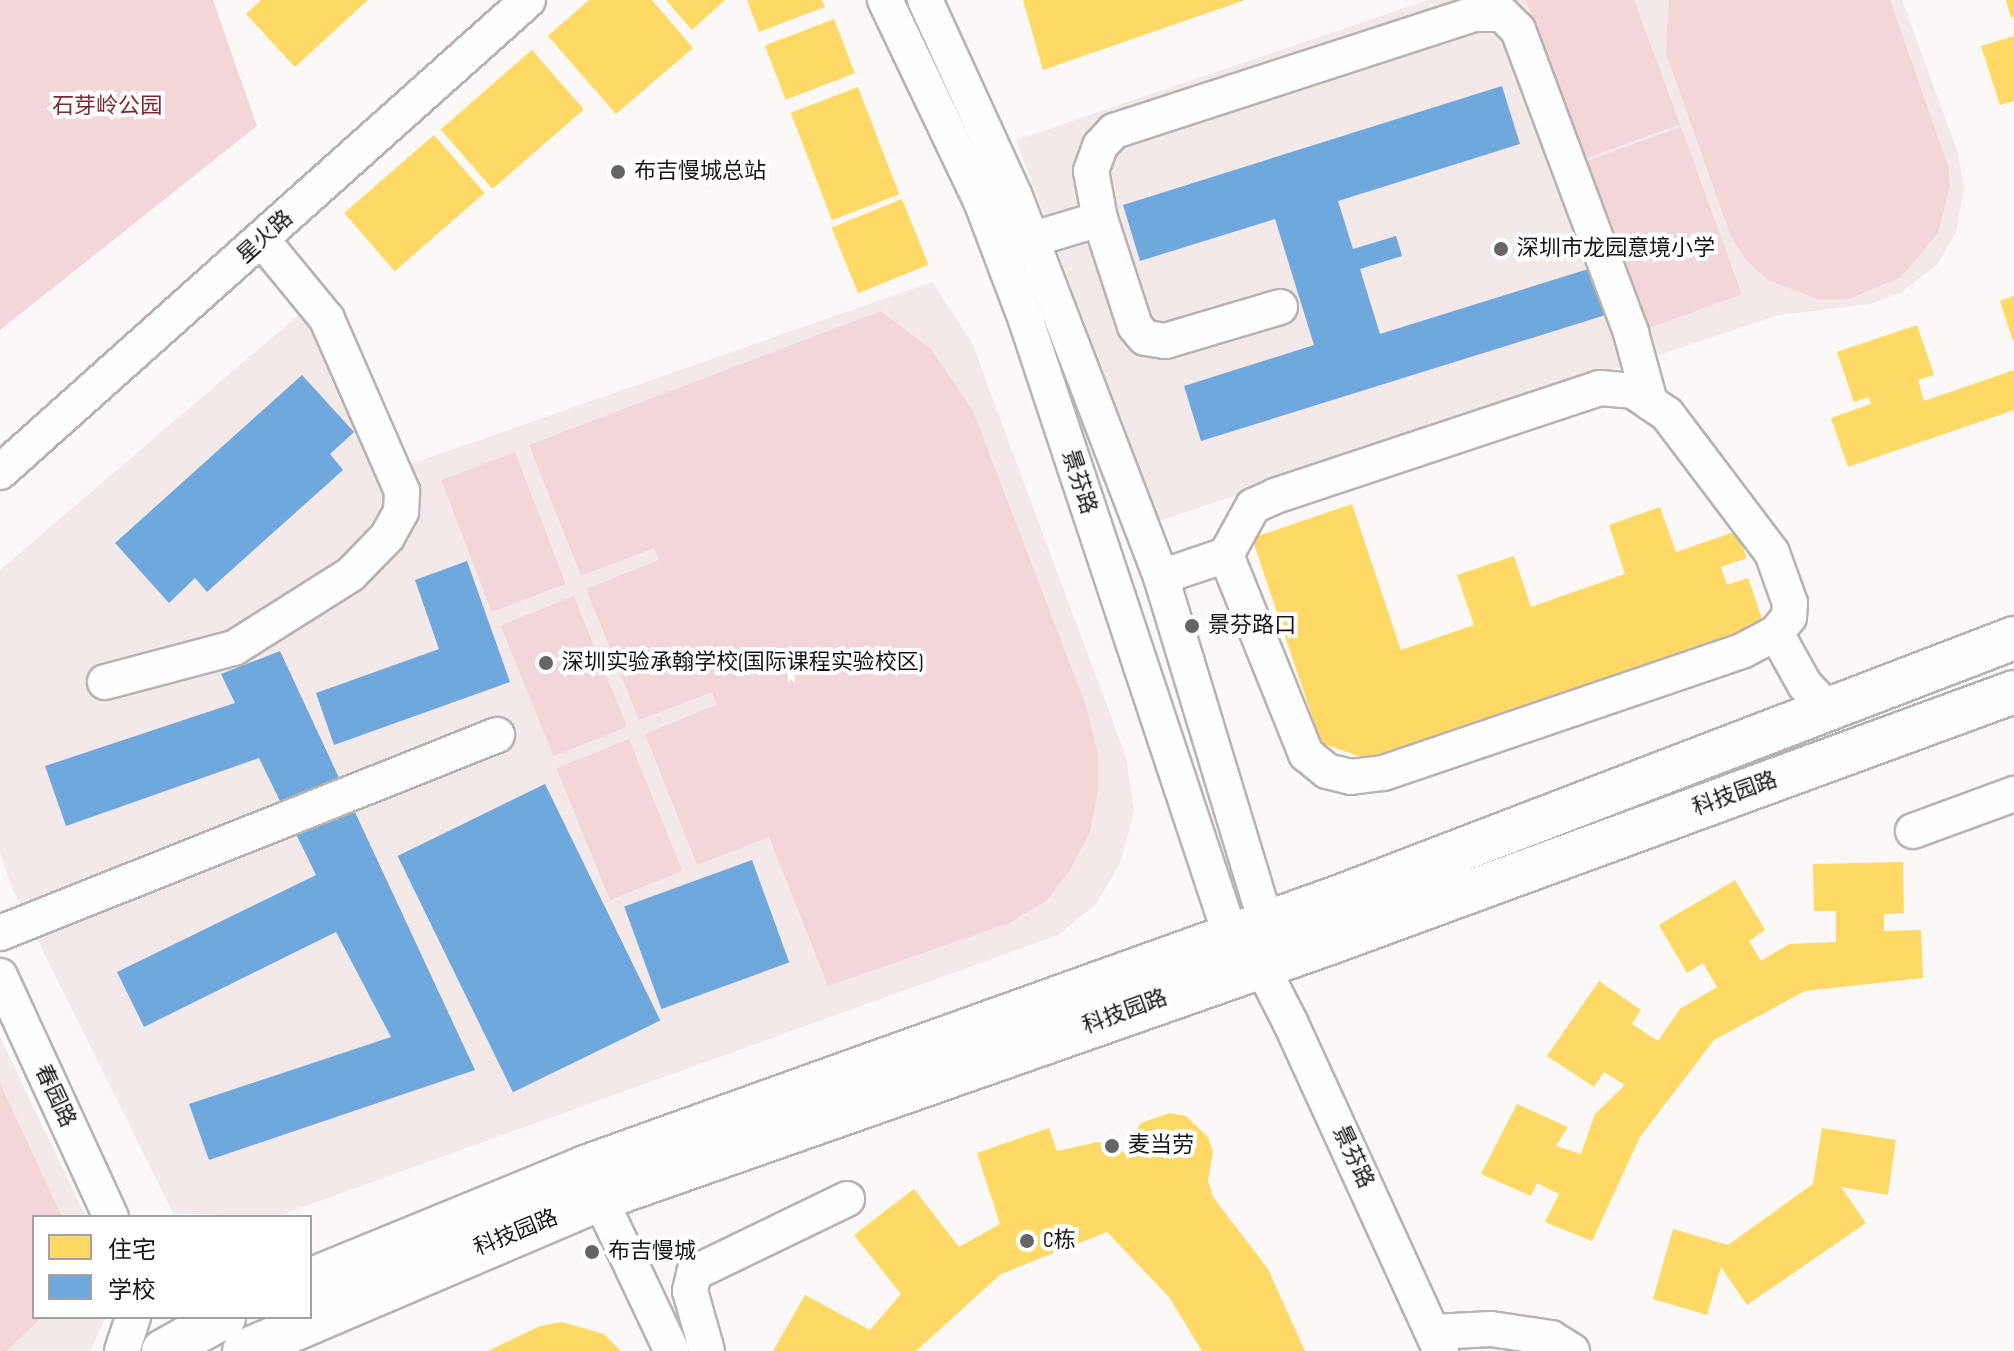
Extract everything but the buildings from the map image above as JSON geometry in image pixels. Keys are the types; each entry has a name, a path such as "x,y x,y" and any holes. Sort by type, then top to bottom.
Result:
{"main road":[{"name":"科技园路","path":"312,1279 585,1167 1248,928 1831,712 2014,638"},
{"name":"科技园路","path":"244,1351 600,1199 1261,965 2014,692"},
{"path":"163,1351 220,1319"}],"street":[{"name":"星火路","path":"0,472 528,0"},
{"name":"景芬路","path":"885,0 981,201 1261,965 1438,1342"},
{"name":"景芬路","path":"925,0 1030,240 1161,577 1248,928"},
{"path":"1280,307 1165,341 1145,338 1135,326 1100,219 1091,171 1100,146 1114,131 1475,14 1502,14 1518,30 1631,333 1650,402"},
{"path":"1030,240 1100,219"},
{"path":"105,682 234,648 351,574 387,537 401,512 402,491 327,319 262,240"},
{"path":"1161,577 1226,555 1253,506 1275,496 1600,388 1633,391 1650,402 1667,414 1705,460 1772,553 1790,603 1789,617 1776,633 1742,651 1398,768 1351,777 1327,771 1306,754 1226,555"},
{"path":"1776,633 1805,685 1831,712"},
{"path":"0,933 497,735"},
{"path":"1913,831 2014,794"},
{"name":"春园路","path":"0,976 110,1215"},
{"path":"600,1199 672,1351"},
{"path":"707,1351 690,1291 694,1273 847,1199"},
{"path":"122,1351 132,1319"},
{"path":"1438,1342 1491,1329 1551,1338 1572,1351"}],"shaded area":[{"name":"深圳市龙园意境小学","path":"1428,0 1902,0 1957,150 1964,187 1956,232 1937,265 1900,293 1870,304 1779,315 1159,521 1016,140"},
{"name":"深圳实验承翰学校(国际课程实验校区)","path":"932,282 972,343 1126,757 1134,811 1120,864 1095,905 1058,935 281,1215 173,1213 12,888 0,852 0,570 322,295 355,334 408,465"},
{"path":"0,1037 85,1215 32,1215 32,1319 105,1319 90,1351 0,1351"}],"green space":[{"name":"石芽岭公园","path":"0,0 213,0 257,126 0,330"},
{"path":"1526,0 1634,0 1680,124 1584,159"},
{"path":"1669,0 1890,0 1948,166 1950,186 1938,233 1901,277 1849,299 1820,300 1768,280 1747,261 1731,237 1666,53"},
{"path":"1681,127 1742,294 1647,329 1586,162"},
{"path":"881,311 931,349 973,411 1086,706 1098,754 1098,791 1090,832 1070,870 1046,901 1009,923 828,986 769,837 697,865 645,734 716,705 712,692 639,720 586,589 659,560 654,548 581,576 529,445"},
{"path":"515,452 566,584 492,612 441,480"},
{"path":"574,596 627,727 554,756 501,626"},
{"path":"629,739 682,871 610,900 557,768"},
{"path":"0,1083 61,1215 32,1215 32,1319 40,1319 6,1351 0,1351"}],"place":[{"name":"布吉慢城总站","path":"618,172"},
{"name":"深圳市龙园意境小学","path":"1501,249"},
{"name":"景芬路口","path":"1192,626"},
{"name":"深圳实验承翰学校(国际课程实验校区)","path":"546,663"},
{"name":"麦当劳","path":"1112,1146"},
{"name":"C栋","path":"1027,1241"},
{"name":"布吉慢城","path":"592,1252"}]}
